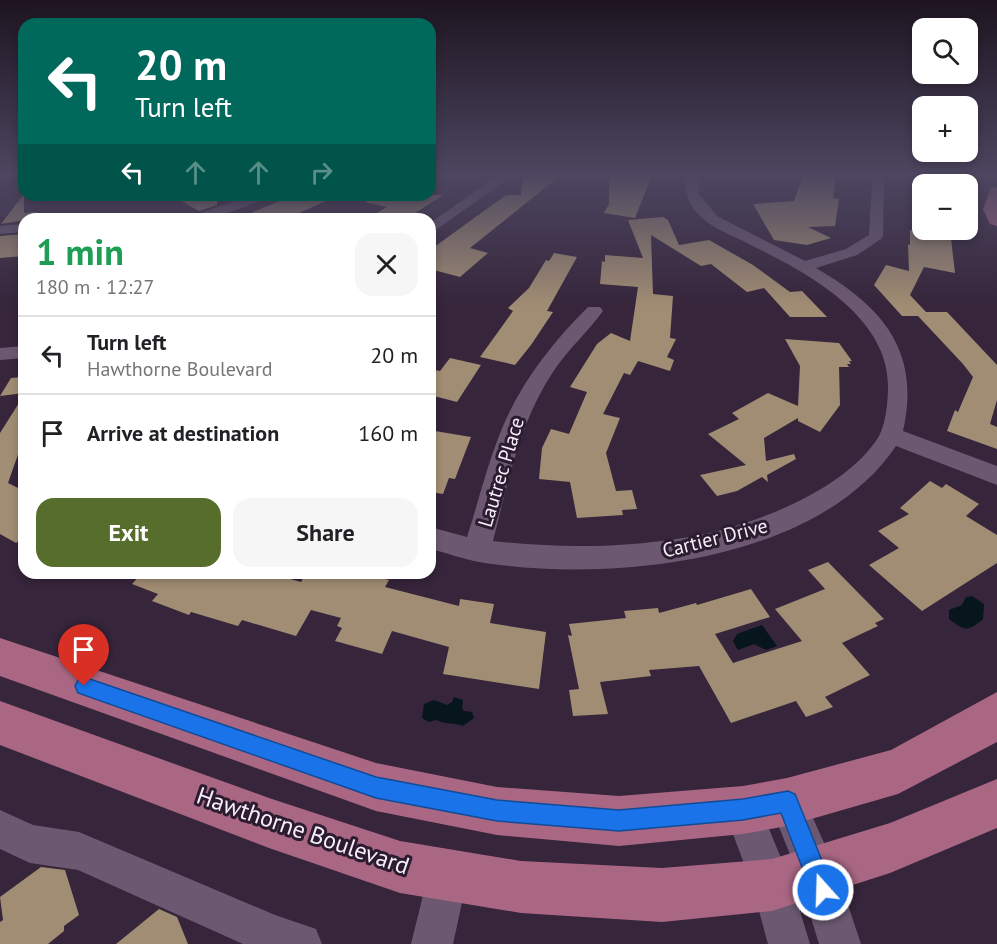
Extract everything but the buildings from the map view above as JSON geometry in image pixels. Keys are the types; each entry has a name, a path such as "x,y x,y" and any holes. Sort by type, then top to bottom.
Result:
{"main road":[{"path":"0,657 376,787 497,811 619,821 765,806 898,771 983,725 997,714"},
{"name":"Hawthorne Boulevard","path":"0,723 270,823 400,867 521,887 662,895 794,878 890,848 997,803"}],"street":[{"name":"Cartier Drive","path":"436,540 477,550 559,559 628,558 700,546 757,532 831,496 861,471 891,435 899,401 898,370 889,345 875,324 830,284 803,267 712,219"},
{"path":"803,267 868,245 876,236 877,219"},
{"path":"0,230 18,228"},
{"name":"Lautrec Place","path":"477,550 509,438 526,399 550,361 594,311"},
{"path":"0,354 18,352"},
{"path":"891,435 997,476"},
{"path":"765,806 794,878 840,944"},
{"path":"0,829 30,844 79,851 273,936 301,944"},
{"path":"432,944 448,875"},
{"path":"789,944 794,878"}],"shaded area":[{"path":"972,596 984,604 983,619 970,628 963,628 949,619 949,610 962,605 966,597"},
{"path":"762,625 777,646 766,650 754,644 738,650 733,641 737,634"},
{"path":"454,697 463,700 462,708 464,711 472,712 474,718 463,726 436,720 429,722 422,718 424,704 434,700 447,705"}],"route":[{"path":"84,686 376,787 497,811 619,821 743,810 788,802 823,890"}]}
